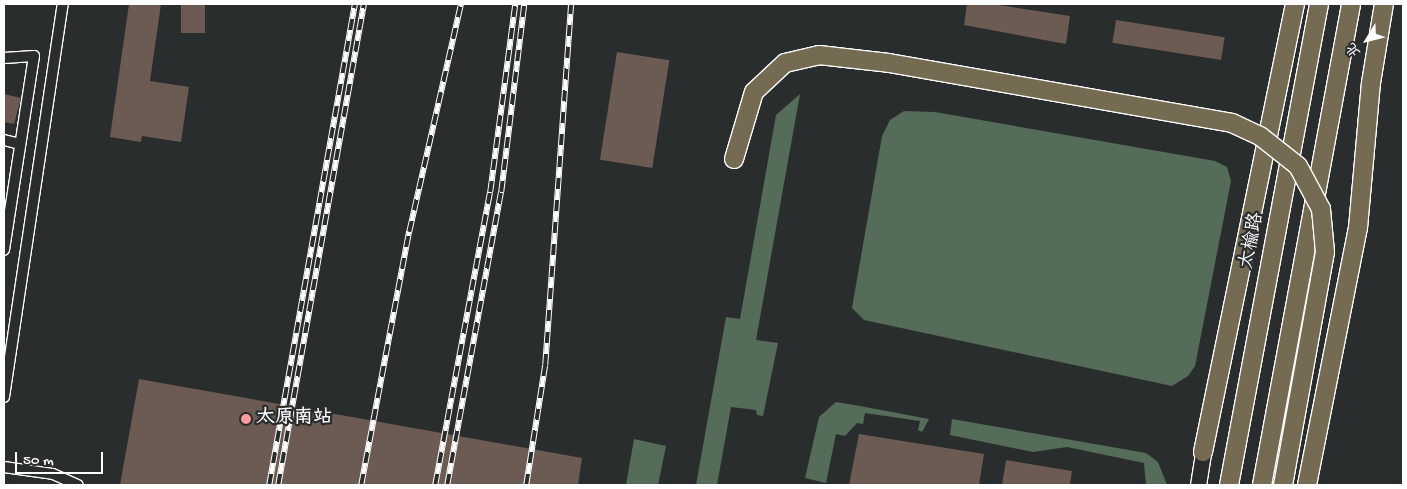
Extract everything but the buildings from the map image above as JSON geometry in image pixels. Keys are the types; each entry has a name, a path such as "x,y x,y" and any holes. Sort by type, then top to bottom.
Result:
{"highway":[{"path":"1203,452 1295,4"},
{"path":"1287,46 1300,4"},
{"name":"太榆路","path":"1229,485 1319,4"},
{"path":"1262,485 1351,4"},
{"path":"1307,485 1358,228 1371,83 1384,4"},
{"path":"734,159 754,92 785,63 819,55 889,63 1232,123 1260,136 1298,166 1321,210 1325,252 1283,485"}],"main road":[{"path":"1198,485 1203,452"}],"street":[{"path":"4,397 63,4"},
{"path":"4,58 34,56 4,250"},
{"path":"4,140 20,144"},
{"path":"4,467 53,474 78,485"}],"green space":[{"path":"800,94 756,340 778,343 763,416 757,415 756,410 731,407 717,485 696,485 726,317 740,319 776,115"},
{"path":"904,111 935,112 1215,161 1227,167 1231,181 1195,366 1188,376 1172,386 864,320 852,308 882,136 890,120"},
{"path":"836,402 929,419 922,432 918,430 920,421 865,413 863,424 857,423 845,436 836,434 826,483 805,478 819,417"},
{"path":"952,419 1146,453 1158,462 1167,485 1146,485 1144,463 1067,447 1033,452 950,435"},
{"path":"634,439 666,446 658,485 626,485"}],"railway":[{"path":"269,485 355,4"},
{"path":"278,485 364,4"},
{"path":"361,485 409,232 461,4"},
{"path":"435,485 490,192 515,4"},
{"path":"447,485 501,192 524,4"},
{"path":"526,485 545,365 571,4"}],"place":[{"name":"太原南站","path":"246,419"}]}
